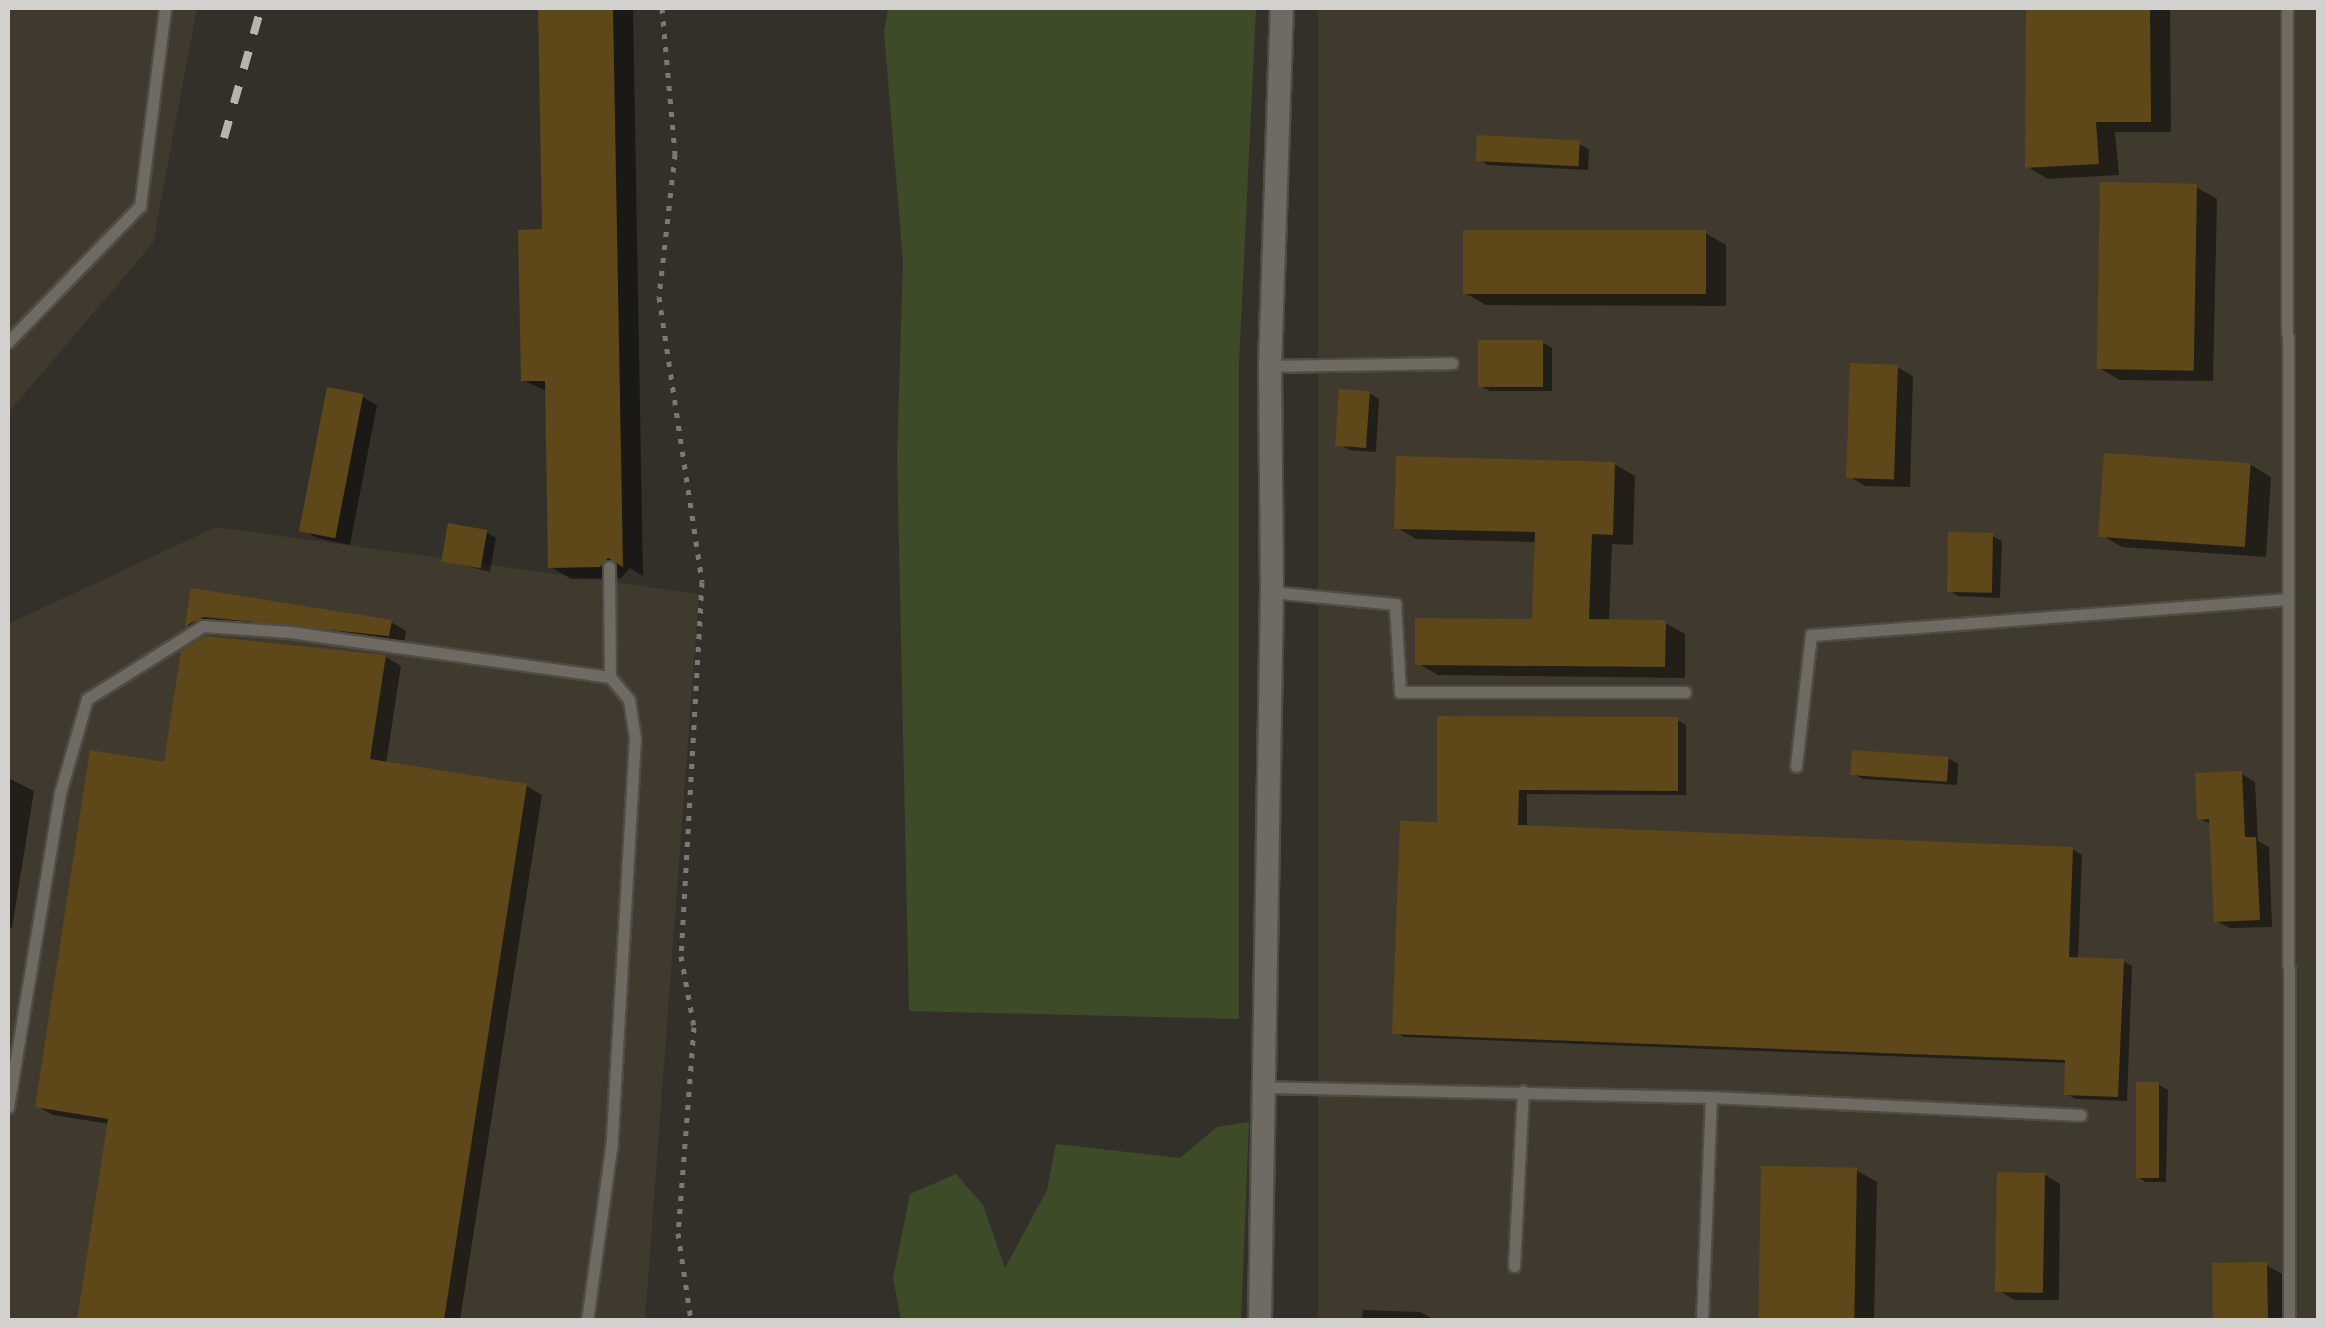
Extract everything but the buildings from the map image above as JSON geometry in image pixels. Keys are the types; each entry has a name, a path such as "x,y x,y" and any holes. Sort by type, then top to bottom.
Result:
{"street":[{"path":"1260,1320 1272,592 1270,366 1282,8"}],"lane":[{"path":"8,342 140,206 165,8"},
{"path":"2287,8 2289,1320"},
{"path":"1270,366 1452,363"},
{"path":"588,1320 611,1148 634,737 629,700 610,677 609,567"},
{"path":"1272,592 1395,604 1400,692 1685,692"},
{"path":"1796,766 1811,635 2286,599"},
{"path":"8,1108 60,793 86,699 202,626 290,632 610,677"},
{"path":"1261,1087 1711,1097 2081,1115"},
{"path":"1514,1266 1523,1091"},
{"path":"1702,1320 1711,1097"}],"path":[{"path":"662,8 675,154 659,297 702,582 681,956 694,1027 678,1232 690,1320"}],"shaded area":[{"path":"8,8 197,8 153,243 8,413"},
{"path":"1318,8 2318,8 2318,1320 1318,1320"},
{"path":"216,527 699,594 645,1320 8,1320 8,624"}],"green space":[{"path":"888,8 1256,8 1239,363 1239,1019 909,1011 897,455 903,261 884,32"},
{"path":"1249,1122 1241,1320 901,1320 893,1278 910,1194 956,1174 983,1205 1005,1268 1047,1190 1056,1144 1180,1158 1217,1127"}],"railway":[{"path":"224,138 261,8"}]}
